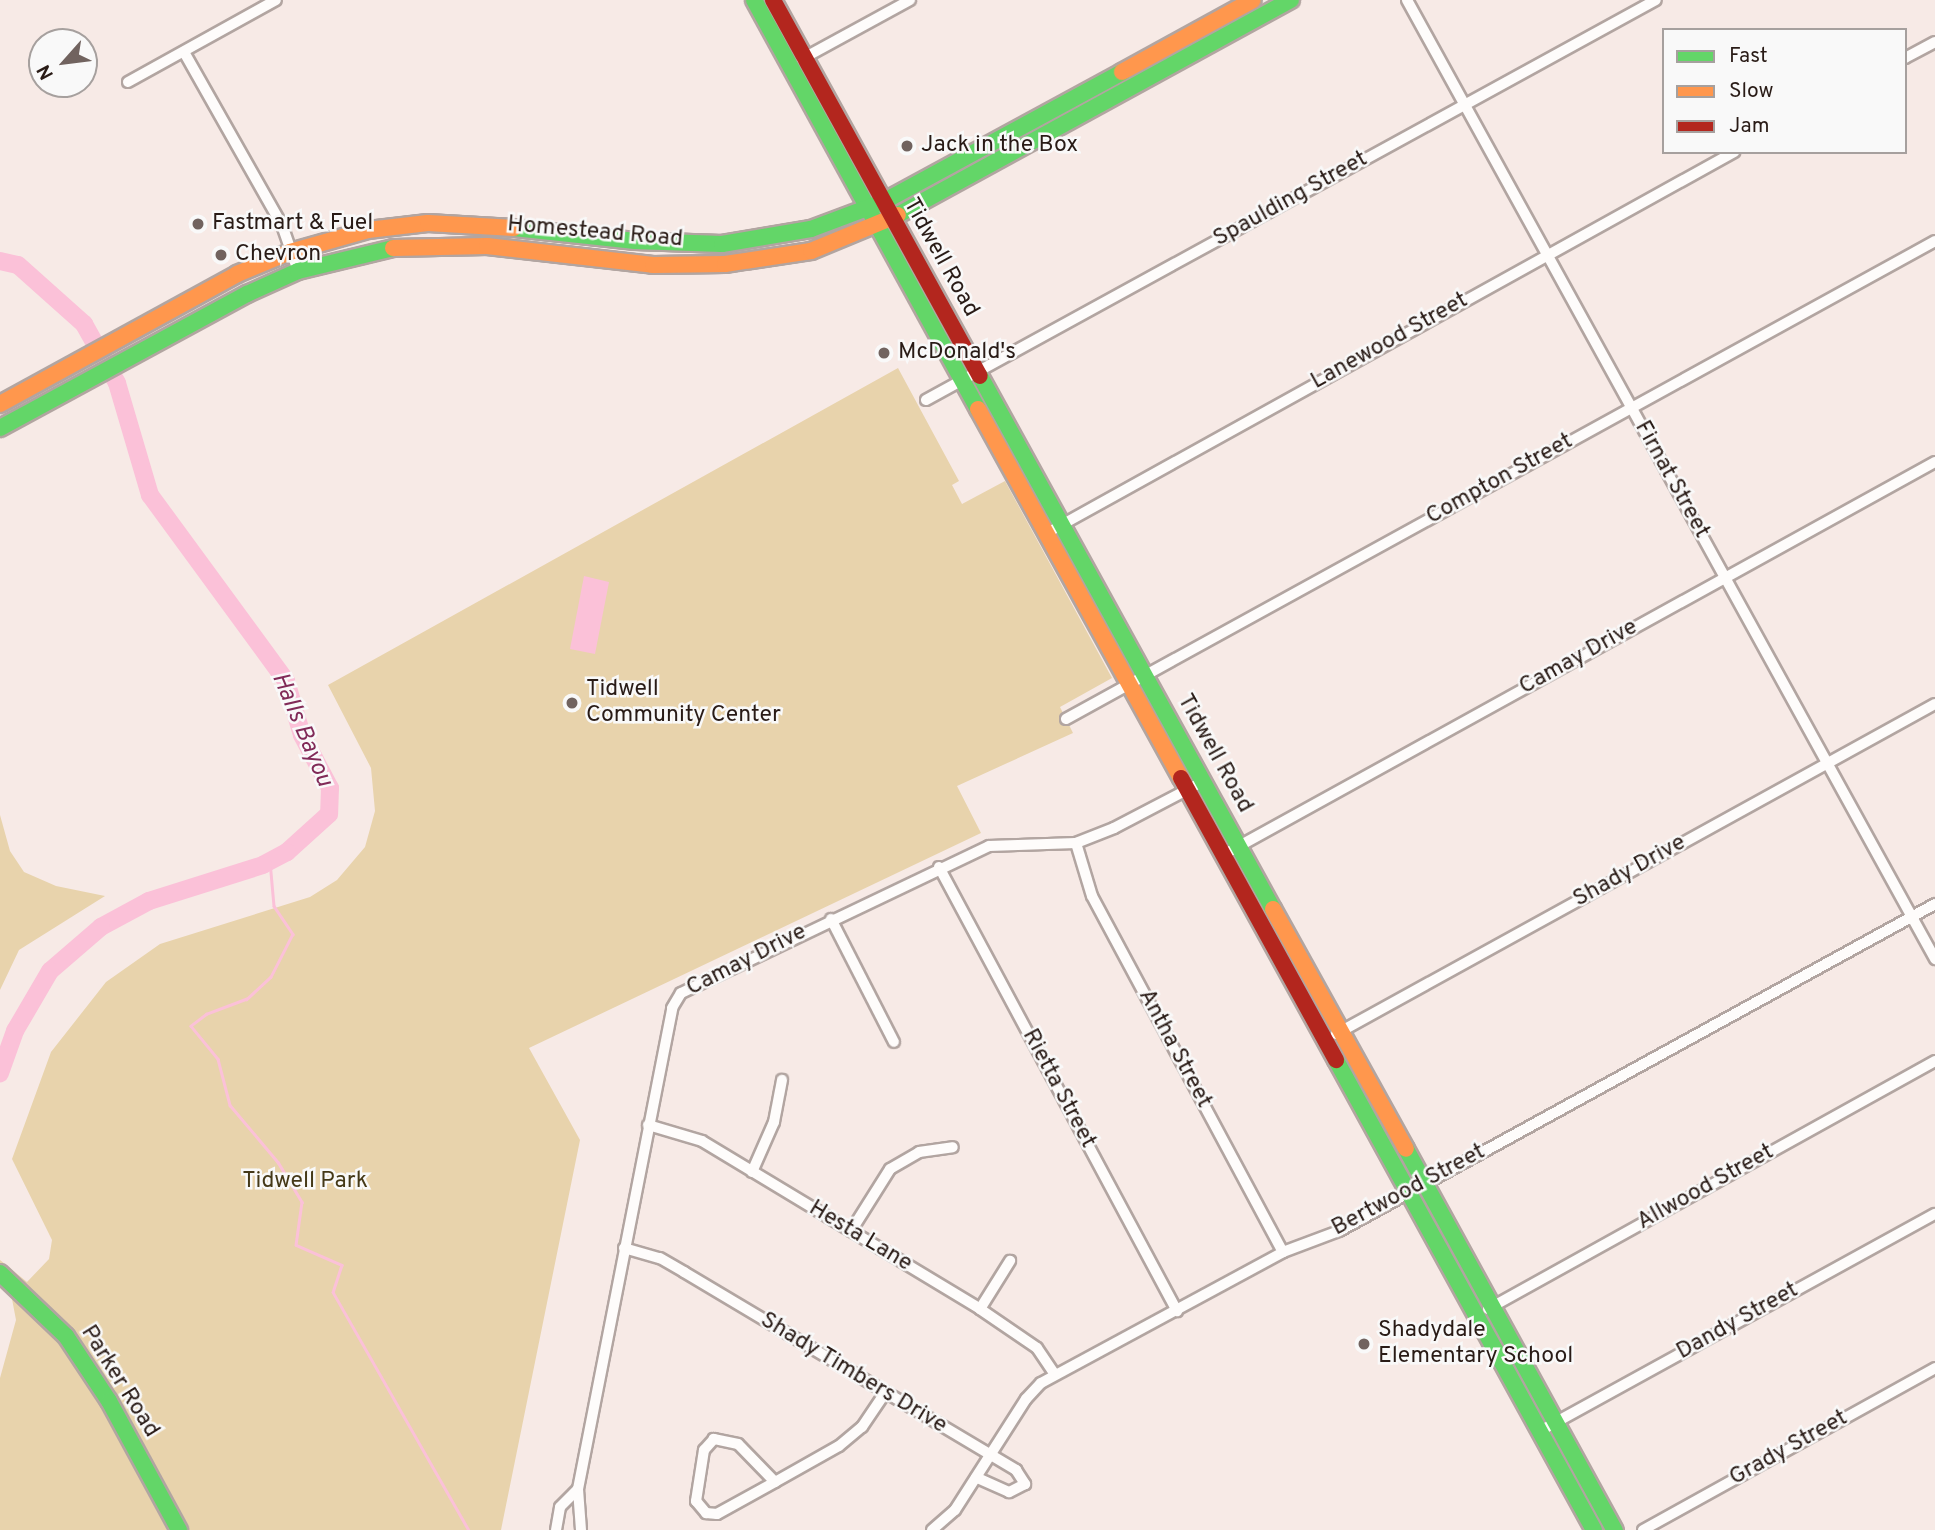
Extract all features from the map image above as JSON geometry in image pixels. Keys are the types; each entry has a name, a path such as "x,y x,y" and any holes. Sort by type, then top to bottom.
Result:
{"main road":[{"name":"Tidwell Road","path":"754,0 790,66 977,372 1063,524 1202,782 1615,1530"},
{"name":"Tidwell Road","path":"773,0 805,58 875,205"},
{"name":"Homestead Road","path":"0,404 237,274 290,252 368,230 428,223 722,244 811,229 875,205 1254,0"},
{"name":"Homestead Road","path":"0,428 298,271 372,250 428,244 653,265 725,264 811,251 885,221 1291,0"},
{"path":"1137,64 1148,78"},
{"path":"1009,133 1017,150"},
{"name":"Tidwell Road","path":"885,221 962,381 1594,1530"},
{"path":"428,223 428,244"},
{"path":"571,256 572,234"},
{"path":"162,316 174,334"},
{"path":"34,386 44,405"},
{"name":"Parker Road","path":"0,1273 66,1336 109,1401 179,1530"}],"street":[{"path":"128,82 276,0"},
{"path":"790,66 910,0"},
{"name":"Firnat Street","path":"1407,0 1935,959"},
{"name":"Spaulding Street","path":"926,400 1656,0"},
{"path":"1907,57 1935,42"},
{"path":"184,52 282,225 298,271"},
{"name":"Lanewood Street","path":"1047,533 1730,154"},
{"name":"Compton Street","path":"1066,719 1935,241"},
{"name":"Camay Drive","path":"1223,855 1935,462"},
{"name":"Shady Drive","path":"1325,1040 1935,705"},
{"name":"Camay Drive","path":"580,1530 578,1489 672,1008 681,993 939,867 989,846 1076,843 1202,782"},
{"name":"Antha Street","path":"1076,843 1091,896 1283,1252"},
{"name":"Rietta Street","path":"939,867 1177,1311"},
{"name":"Bertwood Street","path":"932,1530 955,1510 1026,1398 1055,1375 1283,1252 1339,1231 1935,904"},
{"path":"831,919 894,1042"},
{"name":"Allwood Street","path":"1477,1315 1935,1061"},
{"path":"752,1171 774,1122 782,1080"},
{"name":"Hesta Lane","path":"648,1125 694,1138 851,1231 1037,1348 1055,1375"},
{"path":"851,1231 890,1169 919,1152 953,1147"},
{"name":"Dandy Street","path":"1541,1431 1935,1214"},
{"name":"Shady Timbers Drive","path":"624,1248 660,1258 989,1455 1023,1477 1022,1489 1009,1492 976,1477"},
{"path":"979,1310 1010,1261"},
{"name":"Grady Street","path":"1643,1530 1935,1368"},
{"path":"775,1482 738,1444 714,1439 704,1450 696,1501 711,1516 775,1482 851,1438 884,1394"},
{"name":"Camay Drive","path":"556,1530 561,1507 578,1489"}],"green space":[{"name":"Tidwell Park","path":"898,368 959,481 952,485 962,504 1005,481 1112,678 1060,707 1073,733 957,786 981,833 529,1048 580,1140 501,1530 0,1530 0,1378 16,1320 12,1299 0,1286 0,1260 27,1282 49,1259 52,1240 12,1159 51,1052 106,982 160,944 310,897 337,880 365,847 375,811 371,768 328,685"},
{"path":"0,815 10,851 24,872 56,886 105,896 19,950 0,990"}],"shaded area":[{"path":"584,576 609,582 595,654 570,649"}],"waterway":[{"name":"Halls Bayou","path":"0,261 18,265 84,324 117,383 150,495 286,681 302,735 330,788 329,814 287,852 263,865 149,901 101,927 50,971 15,1031 0,1073"},
{"path":"270,861 274,906 293,934 271,977 247,999 207,1014 191,1026 218,1059 230,1105 278,1162 302,1202 296,1245 342,1265 333,1292 469,1530"}],"traffic: fast":[{"path":"754,0 978,409"},
{"path":"898,215 1291,0"},
{"path":"514,228 635,241 722,244 811,229 883,202 1122,72"},
{"path":"0,428 247,294 298,271 393,248"},
{"path":"980,376 1273,909"},
{"path":"1336,1060 1594,1530"},
{"path":"1406,1149 1615,1530"},
{"path":"0,1273 66,1336 109,1401 179,1530"}],"traffic: slow":[{"path":"1122,72 1253,0"},
{"path":"393,248 487,246 653,265 725,264 811,251 898,215"},
{"path":"0,404 237,274 290,252 368,230 428,223 514,228"},
{"path":"978,409 1181,778"},
{"path":"1273,909 1406,1149"}],"traffic: jam":[{"path":"773,0 980,376"},
{"path":"1181,778 1336,1060"}],"place":[{"name":"Jack in the Box","path":"907,146"},
{"name":"Fastmart & Fuel","path":"198,224"},
{"name":"Chevron","path":"221,255"},
{"name":"McDonald's","path":"884,353"},
{"name":"Tidwell Community Center","path":"572,703"},
{"name":"Shadydale Elementary School","path":"1364,1344"}]}
